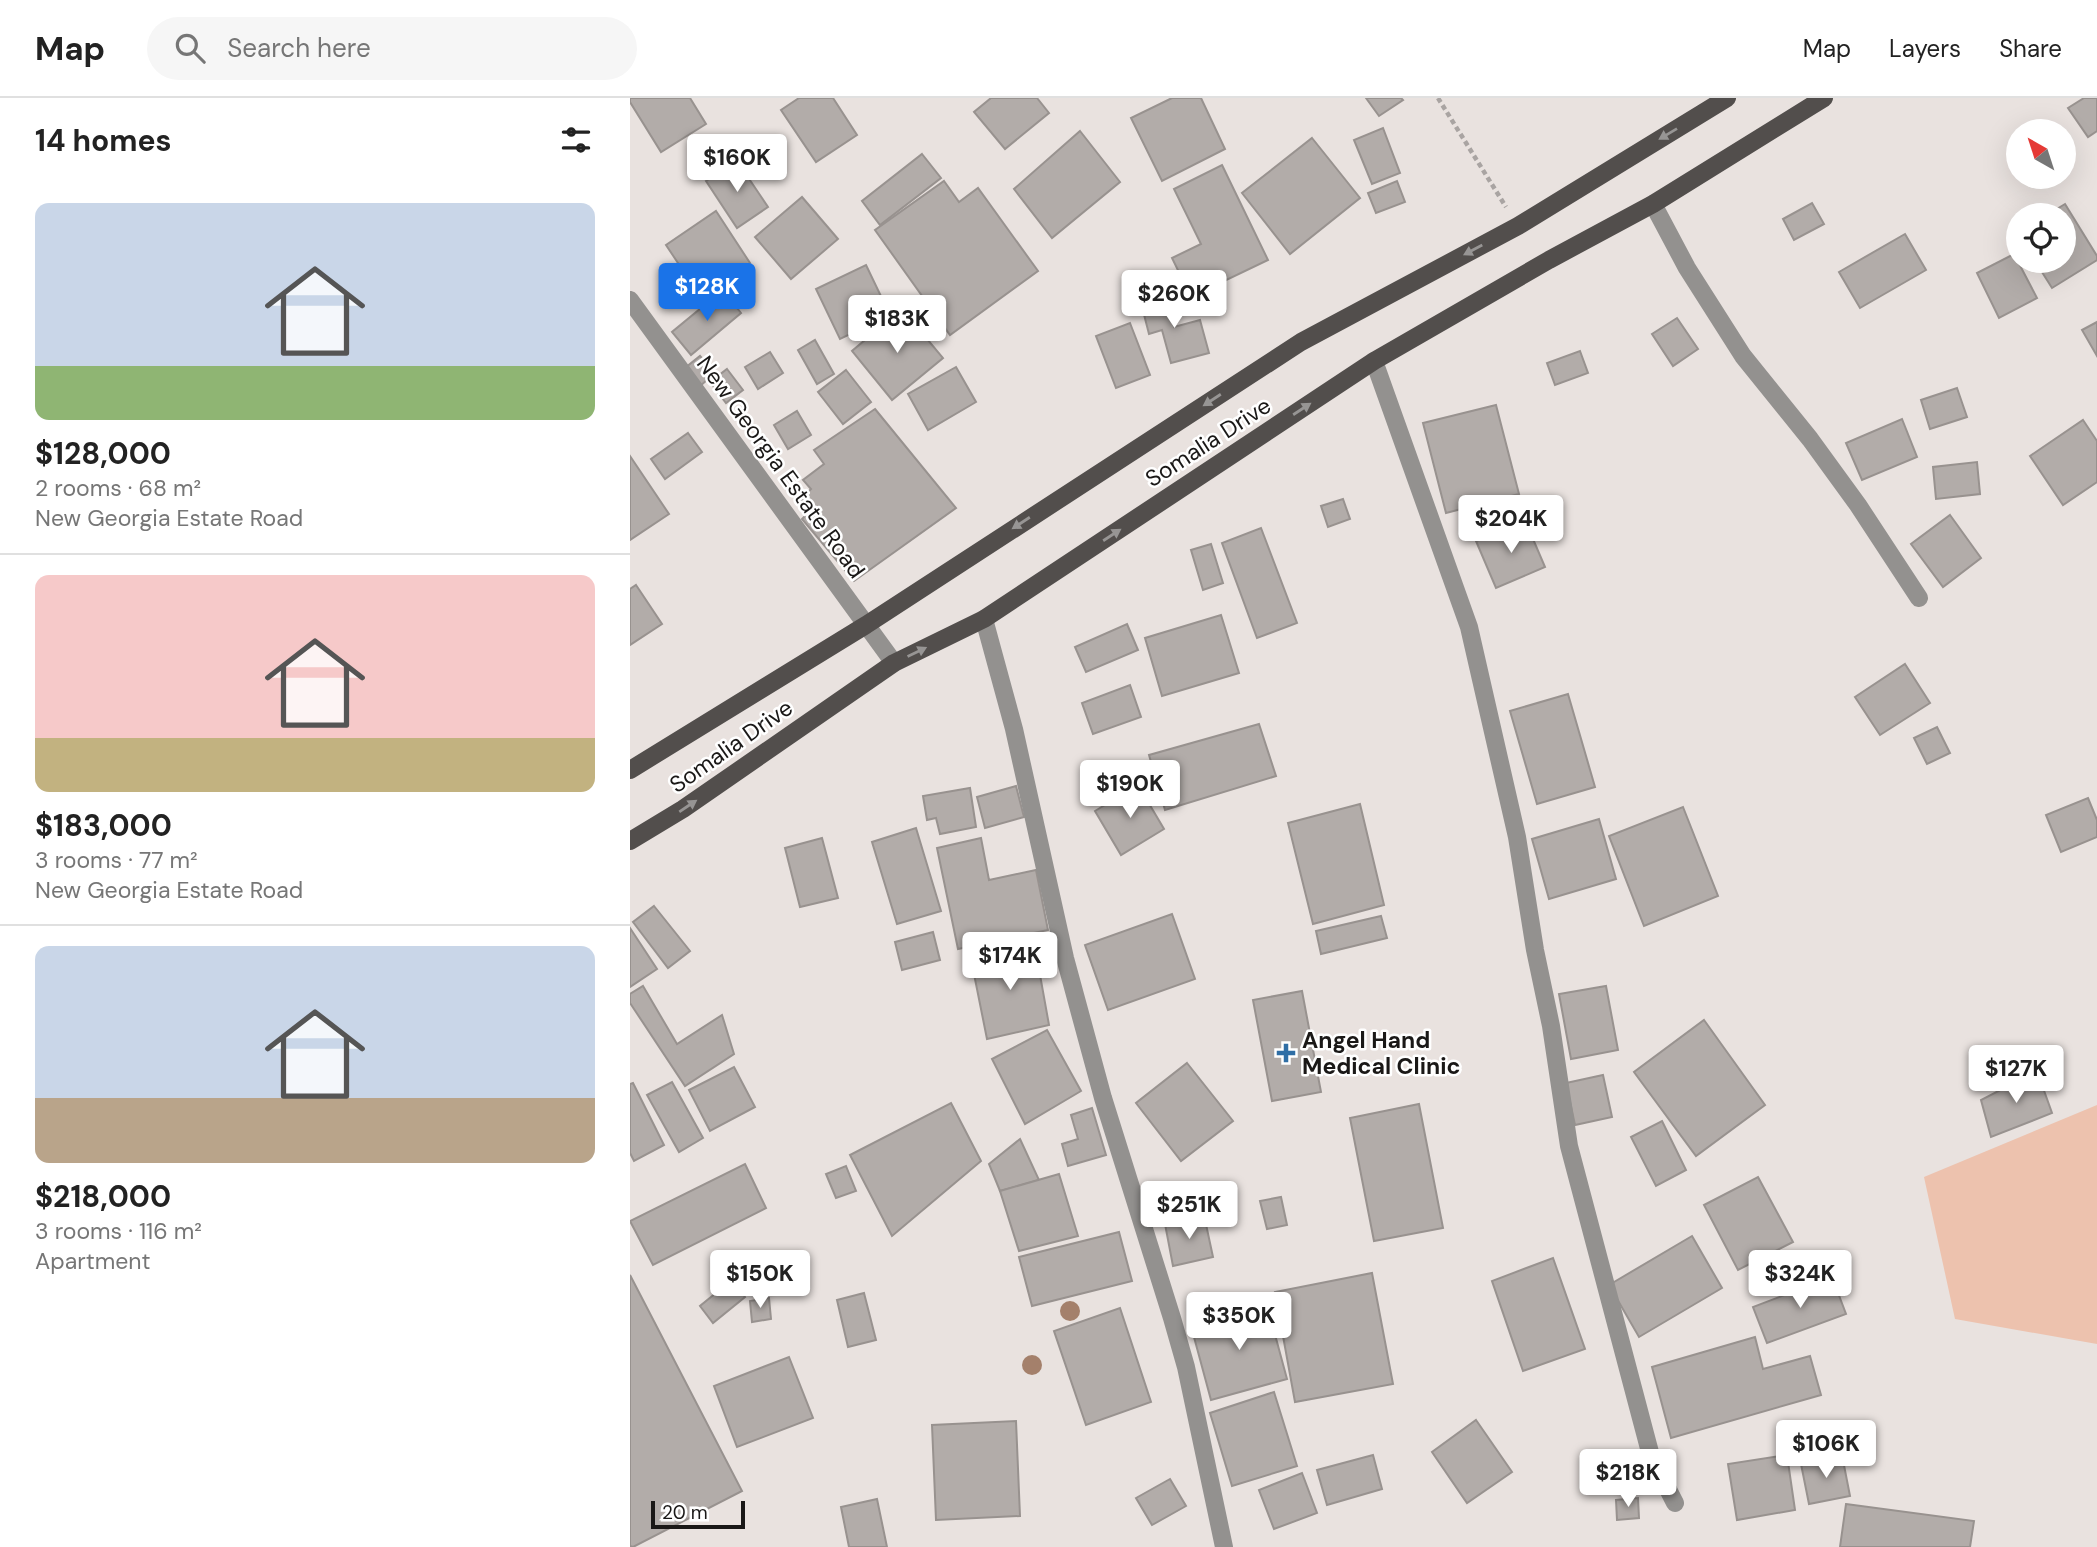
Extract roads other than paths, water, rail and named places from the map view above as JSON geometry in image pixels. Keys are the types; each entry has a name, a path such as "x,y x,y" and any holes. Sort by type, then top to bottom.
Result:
{"main road":[{"name":"Somalia Drive","path":"630,770 866,625 1301,342 1518,226 1727,98"},
{"name":"Somalia Drive","path":"630,841 683,809 894,663 984,620 1374,361 1549,260 1653,204 1824,98"}],"street":[{"path":"1653,204 1687,268 1743,356 1810,439 1919,598"},
{"name":"New Georgia Estate Road","path":"630,300 894,663"},
{"path":"1374,361 1469,627 1517,837 1535,950 1551,1026 1569,1146 1651,1456 1675,1503"},
{"path":"984,620 1014,729 1065,958 1103,1098 1186,1367 1224,1547"}],"place":[{"name":"Angel Hand Medical Clinic","path":"1286,1053"}]}
